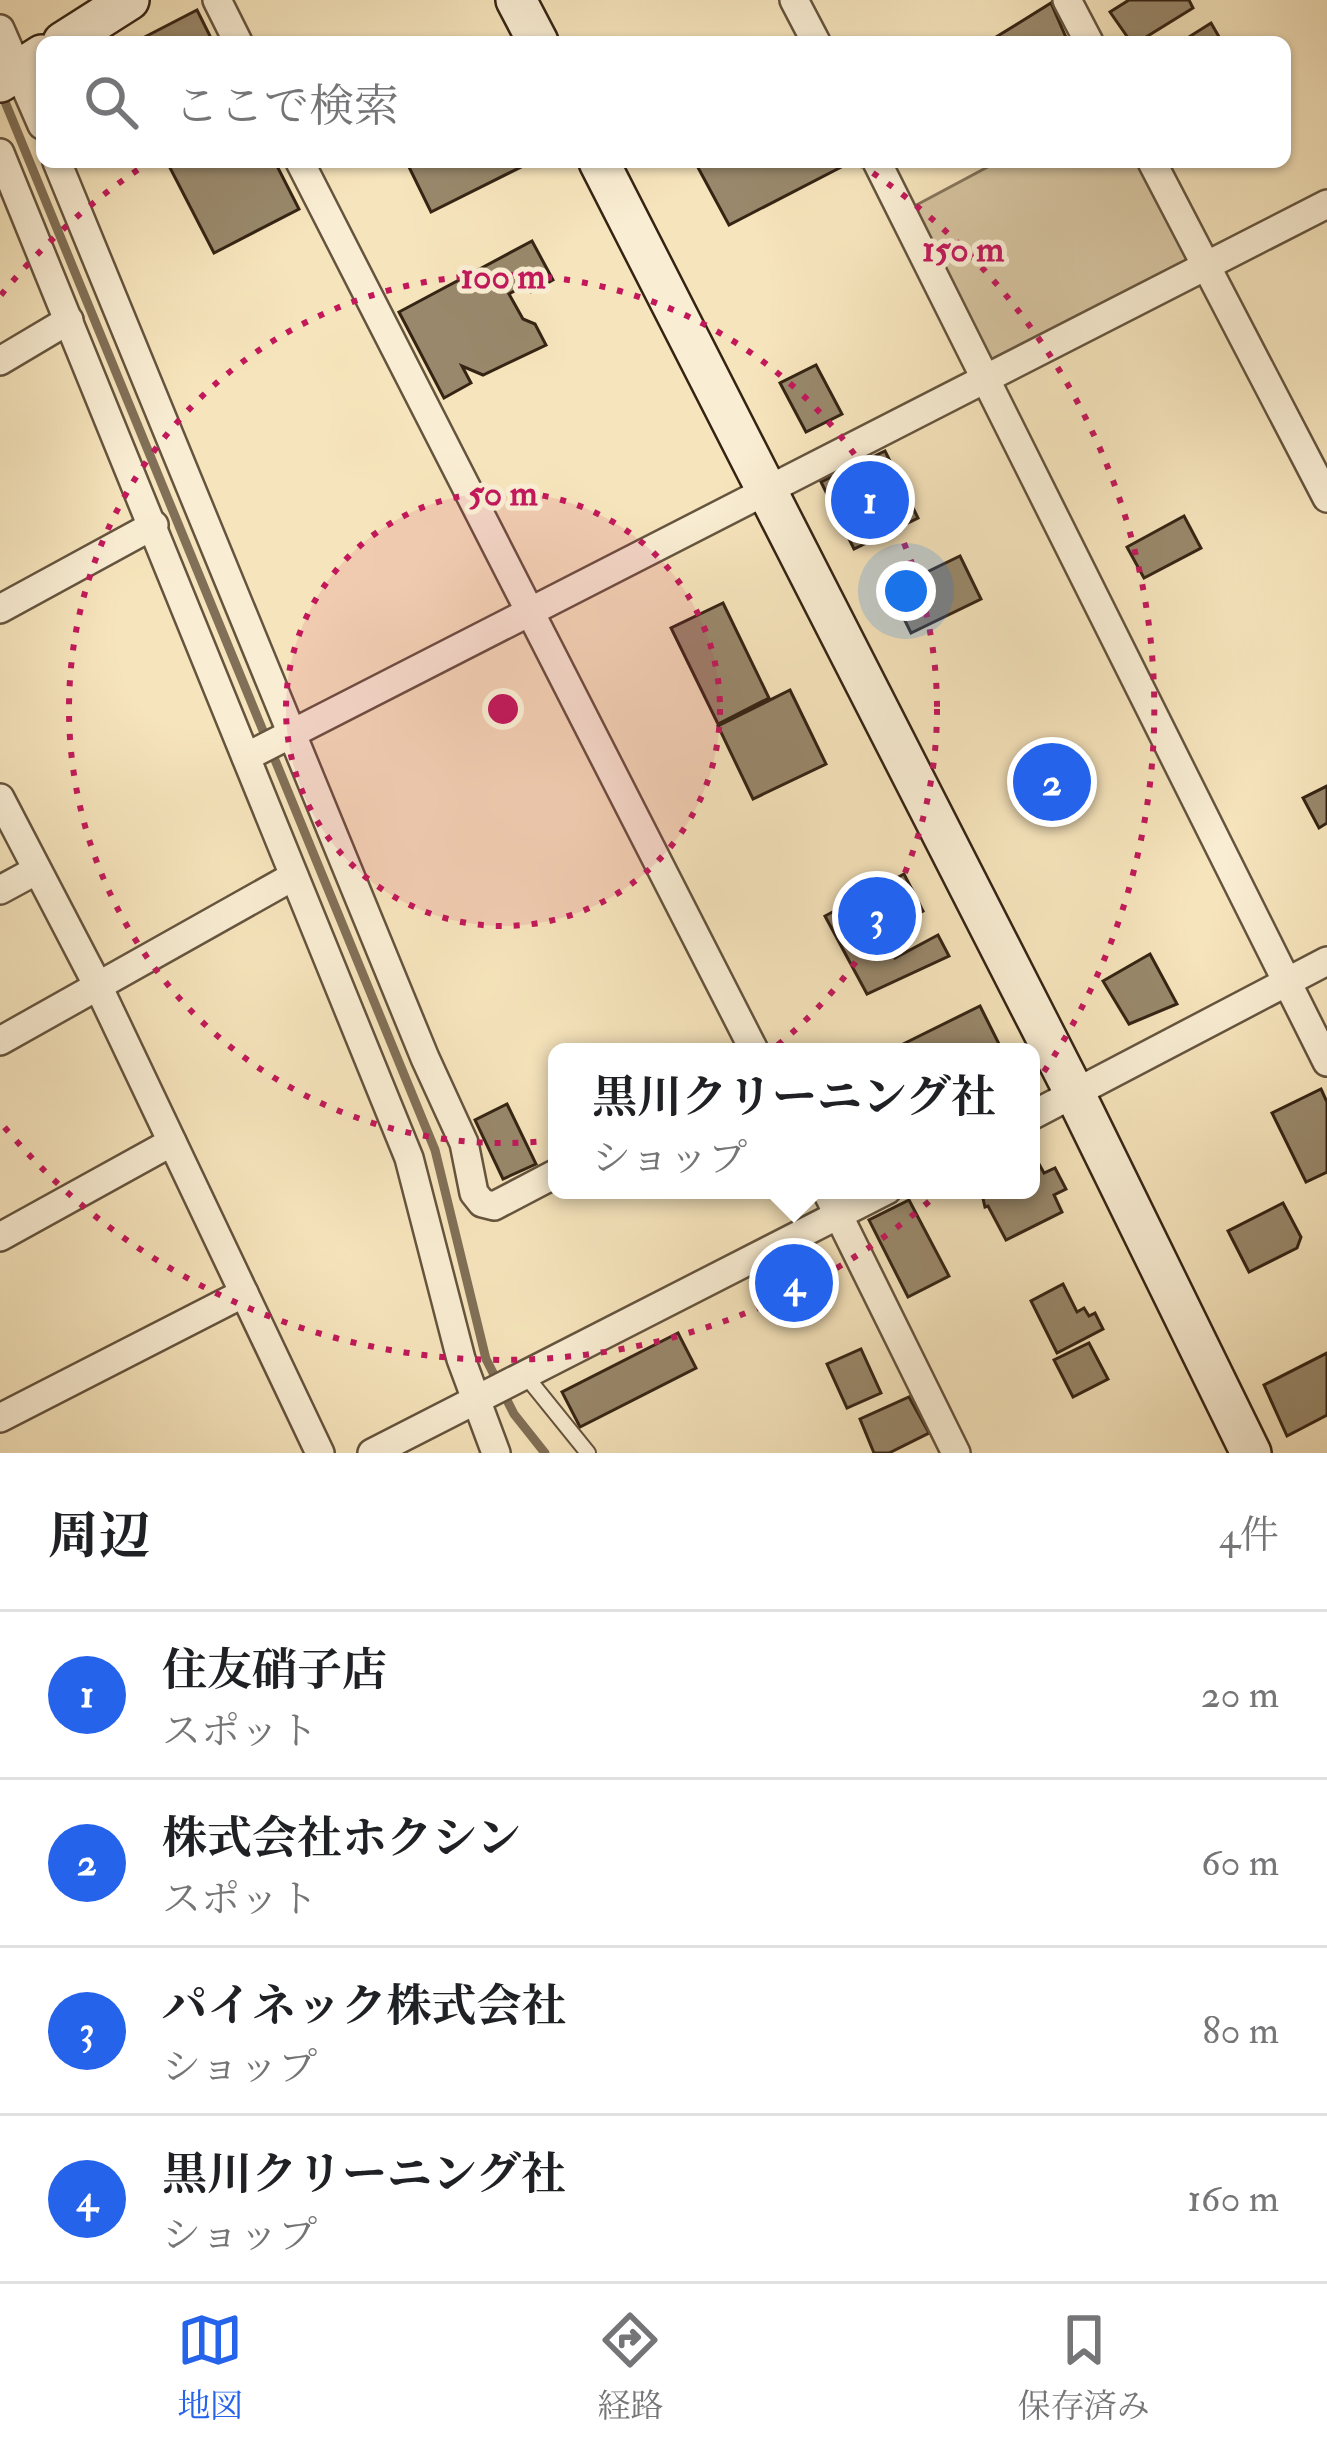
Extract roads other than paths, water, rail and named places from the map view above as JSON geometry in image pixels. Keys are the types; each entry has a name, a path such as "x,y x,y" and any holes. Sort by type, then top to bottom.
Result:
{"street":[{"path":"72,36 129,0"},
{"path":"217,0 235,36"},
{"path":"516,0 535,36"},
{"path":"794,0 813,36"},
{"path":"1067,0 1086,36"},
{"path":"0,29 36,110"},
{"path":"0,153 409,1158 461,1359 496,1453"},
{"path":"60,168 464,1144 474,1193 482,1203 494,1206 548,1178"},
{"path":"303,168 750,1043"},
{"path":"602,168 1075,1094 1251,1453"},
{"path":"880,168 1327,1062"},
{"path":"1155,168 1327,498"},
{"path":"247,757 1327,204"},
{"path":"0,361 70,320"},
{"path":"0,609 154,525"},
{"path":"0,798 98,986 320,1453"},
{"path":"0,890 38,870"},
{"path":"0,1041 294,876"},
{"path":"1040,1112 1327,961"},
{"path":"0,1237 172,1142"},
{"path":"372,1453 525,1375 832,1202 946,1449"},
{"path":"0,1418 244,1293"}],"lane":[{"path":"525,1375 588,1453"}],"waterway":[{"path":"1,92 435,1150 486,1359 514,1414 545,1453"}],"place":[{"name":"住友硝子店","path":"870,500"},
{"name":"株式会社ホクシン","path":"1052,782"},
{"name":"パイネック株式会社","path":"877,916"},
{"name":"黒川クリーニング社","path":"794,1283"}]}
